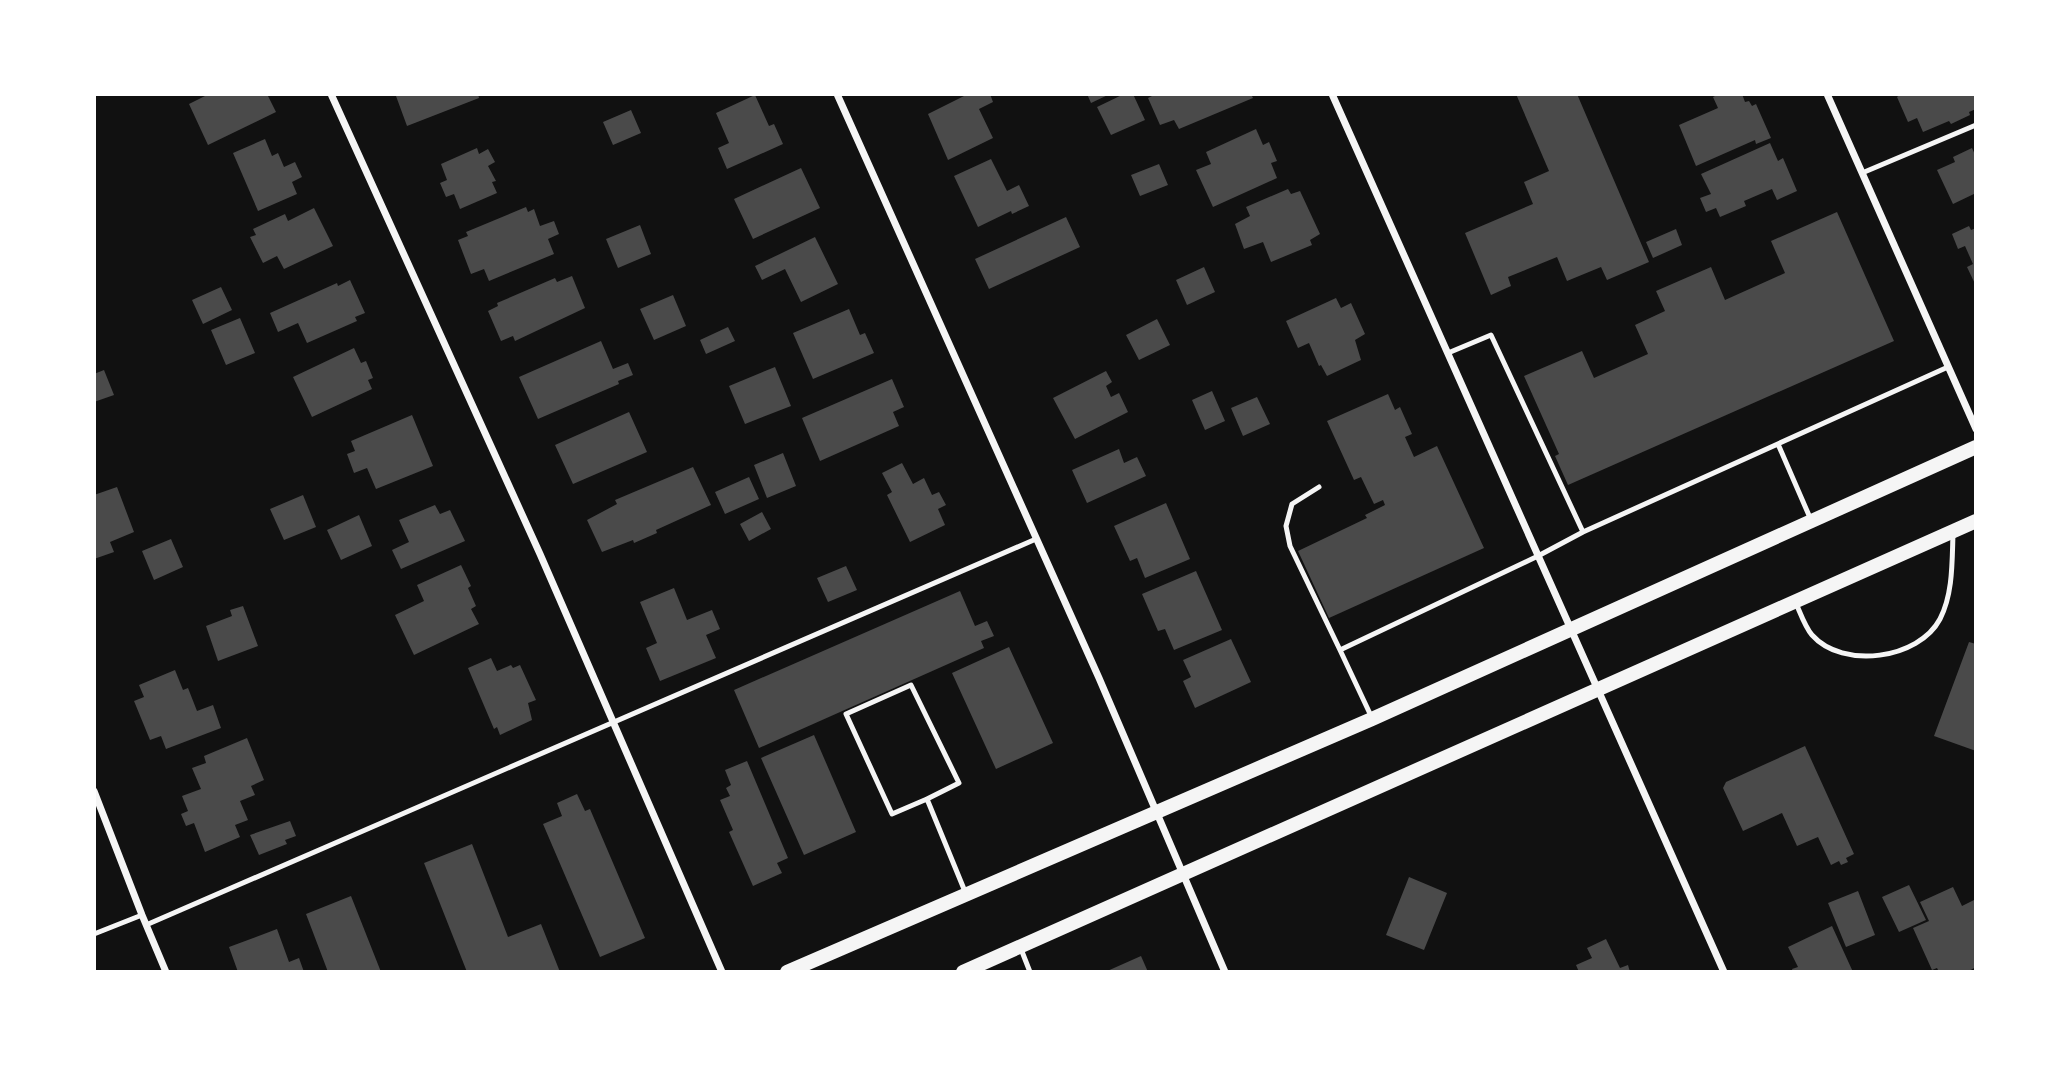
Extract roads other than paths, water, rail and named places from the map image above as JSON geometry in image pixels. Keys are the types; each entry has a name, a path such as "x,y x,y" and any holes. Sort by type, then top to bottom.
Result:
{"main road":[{"path":"787,971 1372,719 1976,447"},
{"path":"963,971 1976,521"}],"street":[{"path":"331,94 540,554 722,971"},
{"path":"837,94 1099,678 1226,971"},
{"path":"1332,94 1724,971"},
{"path":"1827,94 1976,429"},
{"path":"94,790 166,971"}],"lane":[{"path":"1862,173 1976,125"},
{"path":"1448,353 1491,335 1583,532"},
{"path":"1340,650 1583,532 1948,367"},
{"path":"1778,444 1811,520"},
{"path":"1319,487 1292,504 1286,526 1290,546 1372,719"},
{"path":"1796,601 1812,635 1828,646 1846,653 1892,655 1932,631 1941,617 1950,583 1953,531"},
{"path":"146,925 1036,539"},
{"path":"911,685 959,783 927,799 892,814 846,714 911,685"},
{"path":"927,799 966,894"},
{"path":"94,934 142,915"},
{"path":"1020,947 1030,971"}]}
